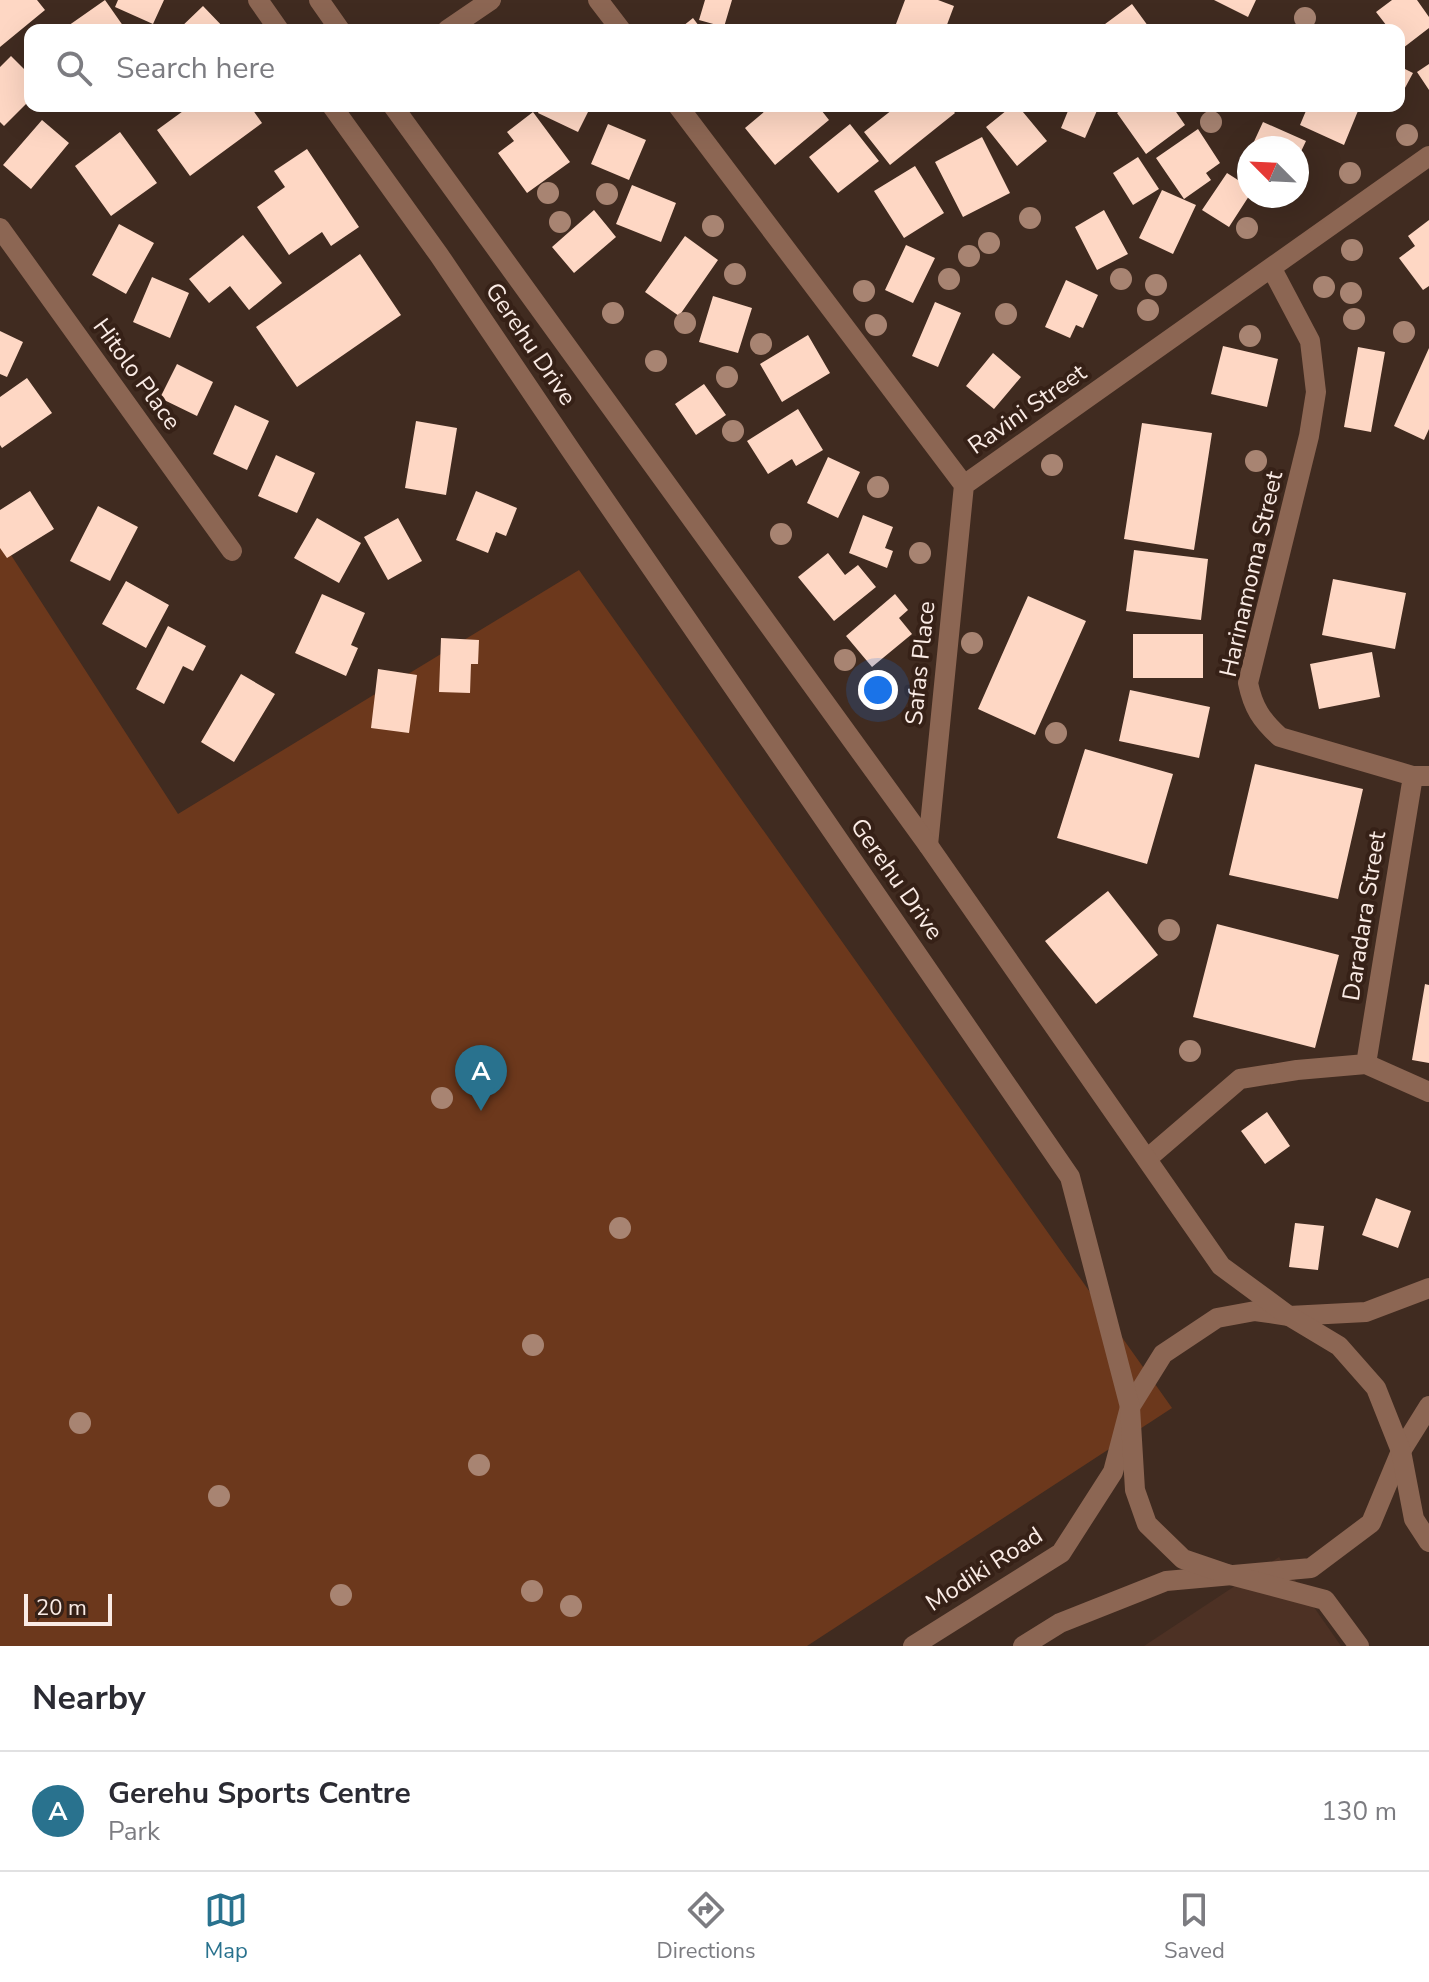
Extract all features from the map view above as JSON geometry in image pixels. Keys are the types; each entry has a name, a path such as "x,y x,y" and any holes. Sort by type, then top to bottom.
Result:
{"street":[{"path":"258,0 275,24"},
{"path":"319,0 336,24"},
{"path":"456,24 491,0"},
{"path":"598,0 616,24"},
{"name":"Gerehu Drive","path":"336,112 439,255 1070,1177 1130,1407 1135,1490 1147,1524 1183,1559 1325,1600 1359,1646"},
{"name":"Gerehu Drive","path":"397,112 928,845 1221,1266 1289,1316 1339,1346 1376,1388 1401,1451 1414,1519 1429,1542"},
{"name":"Ravini Street","path":"683,112 964,485 1429,156"},
{"name":"Hitolo Place","path":"0,228 232,551"},
{"name":"Harinamoma Street","path":"1272,269 1310,341 1316,392 1309,436 1248,683 1253,704 1264,723 1280,737 1421,776"},
{"name":"Safas Place","path":"928,845 964,485"},
{"name":"Daradara Street","path":"1366,1064 1421,776"},
{"path":"1148,1158 1240,1079 1366,1064 1429,1092"},
{"name":"Modiki Road","path":"913,1646 1061,1553 1113,1472 1130,1407 1163,1354 1217,1318 1255,1311 1289,1316 1366,1312 1429,1288"},
{"path":"1023,1646 1060,1623 1166,1581 1311,1568 1371,1523 1401,1451 1429,1406"}],"shaded area":[{"path":"0,538 178,814 579,570 1172,1408 807,1646 0,1646"},
{"path":"1279,1557 1341,1646 1144,1646"}],"building":[{"path":"0,0 37,0 45,10 24,24 0,47"},
{"path":"105,0 122,24 71,24"},
{"path":"118,0 164,0 153,24 115,7"},
{"path":"705,0 732,0 725,24 699,20"},
{"path":"905,0 938,0 954,6 947,24 896,24"},
{"path":"1214,0 1256,0 1248,17"},
{"path":"1392,0 1417,0 1429,17 1429,28 1405,46 1405,24 1385,24 1376,12"},
{"path":"1132,4 1147,24 1105,24"},
{"path":"203,6 220,24 184,24"},
{"path":"11,56 24,69 24,106 4,126 0,122 0,67"},
{"path":"1429,64 1429,90 1417,72"},
{"path":"1405,69 1413,73 1405,88"},
{"path":"182,112 254,112 262,123 190,176 157,130"},
{"path":"533,112 570,162 527,193 498,153 514,141 507,132"},
{"path":"538,112 588,112 578,132"},
{"path":"764,112 823,112 829,120 775,165 745,128"},
{"path":"889,112 955,113 890,165 864,132"},
{"path":"1005,112 1023,112 1047,141 1017,166 986,127"},
{"path":"1068,112 1096,112 1085,138 1061,128"},
{"path":"1176,112 1185,125 1146,154 1117,113"},
{"path":"1305,112 1358,112 1344,145 1300,125"},
{"path":"42,120 69,143 31,189 3,165"},
{"path":"1263,122 1295,136 1257,136"},
{"path":"608,124 646,140 629,180 591,164"},
{"path":"850,124 879,161 838,193 809,157"},
{"path":"1198,129 1220,163 1206,173 1211,180 1184,199 1156,158"},
{"path":"120,132 157,183 111,216 75,166"},
{"path":"982,137 1010,193 963,217 935,162"},
{"path":"307,149 359,227 331,246 322,232 289,255 257,207 285,187 274,171"},
{"path":"1138,157 1159,189 1133,205 1113,173"},
{"path":"915,166 944,213 904,238 874,191"},
{"path":"1227,173 1237,179 1237,208 1241,208 1229,227 1202,210"},
{"path":"632,185 676,203 661,242 616,224"},
{"path":"1162,190 1196,205 1173,254 1139,238"},
{"path":"594,210 616,237 574,273 552,247"},
{"path":"1104,210 1128,254 1097,270 1075,227"},
{"path":"1429,220 1429,286 1423,290 1399,258 1415,246 1408,236"},
{"path":"119,224 154,243 126,294 92,275"},
{"path":"243,235 282,283 249,310 230,286 209,303 189,279"},
{"path":"685,236 718,260 679,316 645,292"},
{"path":"906,245 935,258 913,303 885,290"},
{"path":"360,254 401,315 297,387 256,327"},
{"path":"152,277 189,293 170,338 133,322"},
{"path":"1066,280 1098,295 1083,328 1076,325 1070,338 1045,327"},
{"path":"713,296 752,308 738,353 699,342"},
{"path":"935,302 961,313 938,367 912,356"},
{"path":"0,331 23,342 7,377 0,374"},
{"path":"808,335 830,373 782,402 760,364"},
{"path":"1223,346 1278,359 1267,407 1211,394"},
{"path":"1358,347 1385,352 1371,432 1344,427"},
{"path":"1429,348 1429,429 1424,440 1394,426"},
{"path":"993,353 1021,377 994,409 966,386"},
{"path":"177,364 213,382 197,416 160,398"},
{"path":"27,378 52,413 2,448 0,397"},
{"path":"704,384 726,415 696,435 675,404"},
{"path":"235,405 269,421 247,470 213,454"},
{"path":"798,409 823,450 796,466 792,459 768,474 747,441"},
{"path":"416,421 457,428 446,495 405,488"},
{"path":"1142,423 1212,433 1194,550 1124,539"},
{"path":"276,455 315,473 297,513 258,496"},
{"path":"828,457 860,472 838,518 807,503"},
{"path":"30,491 54,529 7,558 0,548 0,510"},
{"path":"476,491 517,508 506,536 496,532 488,553 456,540"},
{"path":"98,506 138,527 110,581 70,561"},
{"path":"863,515 893,527 885,548 893,551 887,568 849,553"},
{"path":"317,518 361,543 339,583 294,558"},
{"path":"398,518 422,561 388,580 364,537"},
{"path":"1134,550 1208,559 1201,620 1126,611"},
{"path":"828,553 845,575 858,565 876,587 834,621 798,577"},
{"path":"1333,579 1406,593 1395,649 1322,635"},
{"path":"126,581 169,605 146,648 102,624"},
{"path":"322,594 365,613 351,645 358,648 346,676 295,653"},
{"path":"895,594 908,610 899,618 912,634 872,667 846,636"},
{"path":"1028,596 1086,621 1035,735 978,709"},
{"path":"168,626 206,646 193,671 183,666 164,704 136,689"},
{"path":"1133,634 1203,634 1203,678 1133,678"},
{"path":"441,638 479,640 478,664 471,664 470,693 439,692"},
{"path":"1372,652 1380,697 1319,709 1310,664"},
{"path":"378,669 417,675 409,733 371,728"},
{"path":"241,674 275,694 234,762 201,742"},
{"path":"1130,690 1210,707 1199,758 1119,741"},
{"path":"1085,749 1173,774 1147,864 1057,838"},
{"path":"1255,764 1363,789 1338,899 1229,875"},
{"path":"1108,891 1158,955 1096,1004 1045,941"},
{"path":"1217,924 1339,955 1315,1048 1193,1017"},
{"path":"1425,984 1429,985 1429,1063 1412,1060"},
{"path":"1267,1112 1290,1146 1265,1164 1241,1131"},
{"path":"1376,1198 1411,1211 1398,1248 1362,1235"},
{"path":"1295,1223 1324,1226 1318,1270 1289,1267"}],"place":[{"name":"Gerehu Sports Centre","path":"481,1111"}]}
